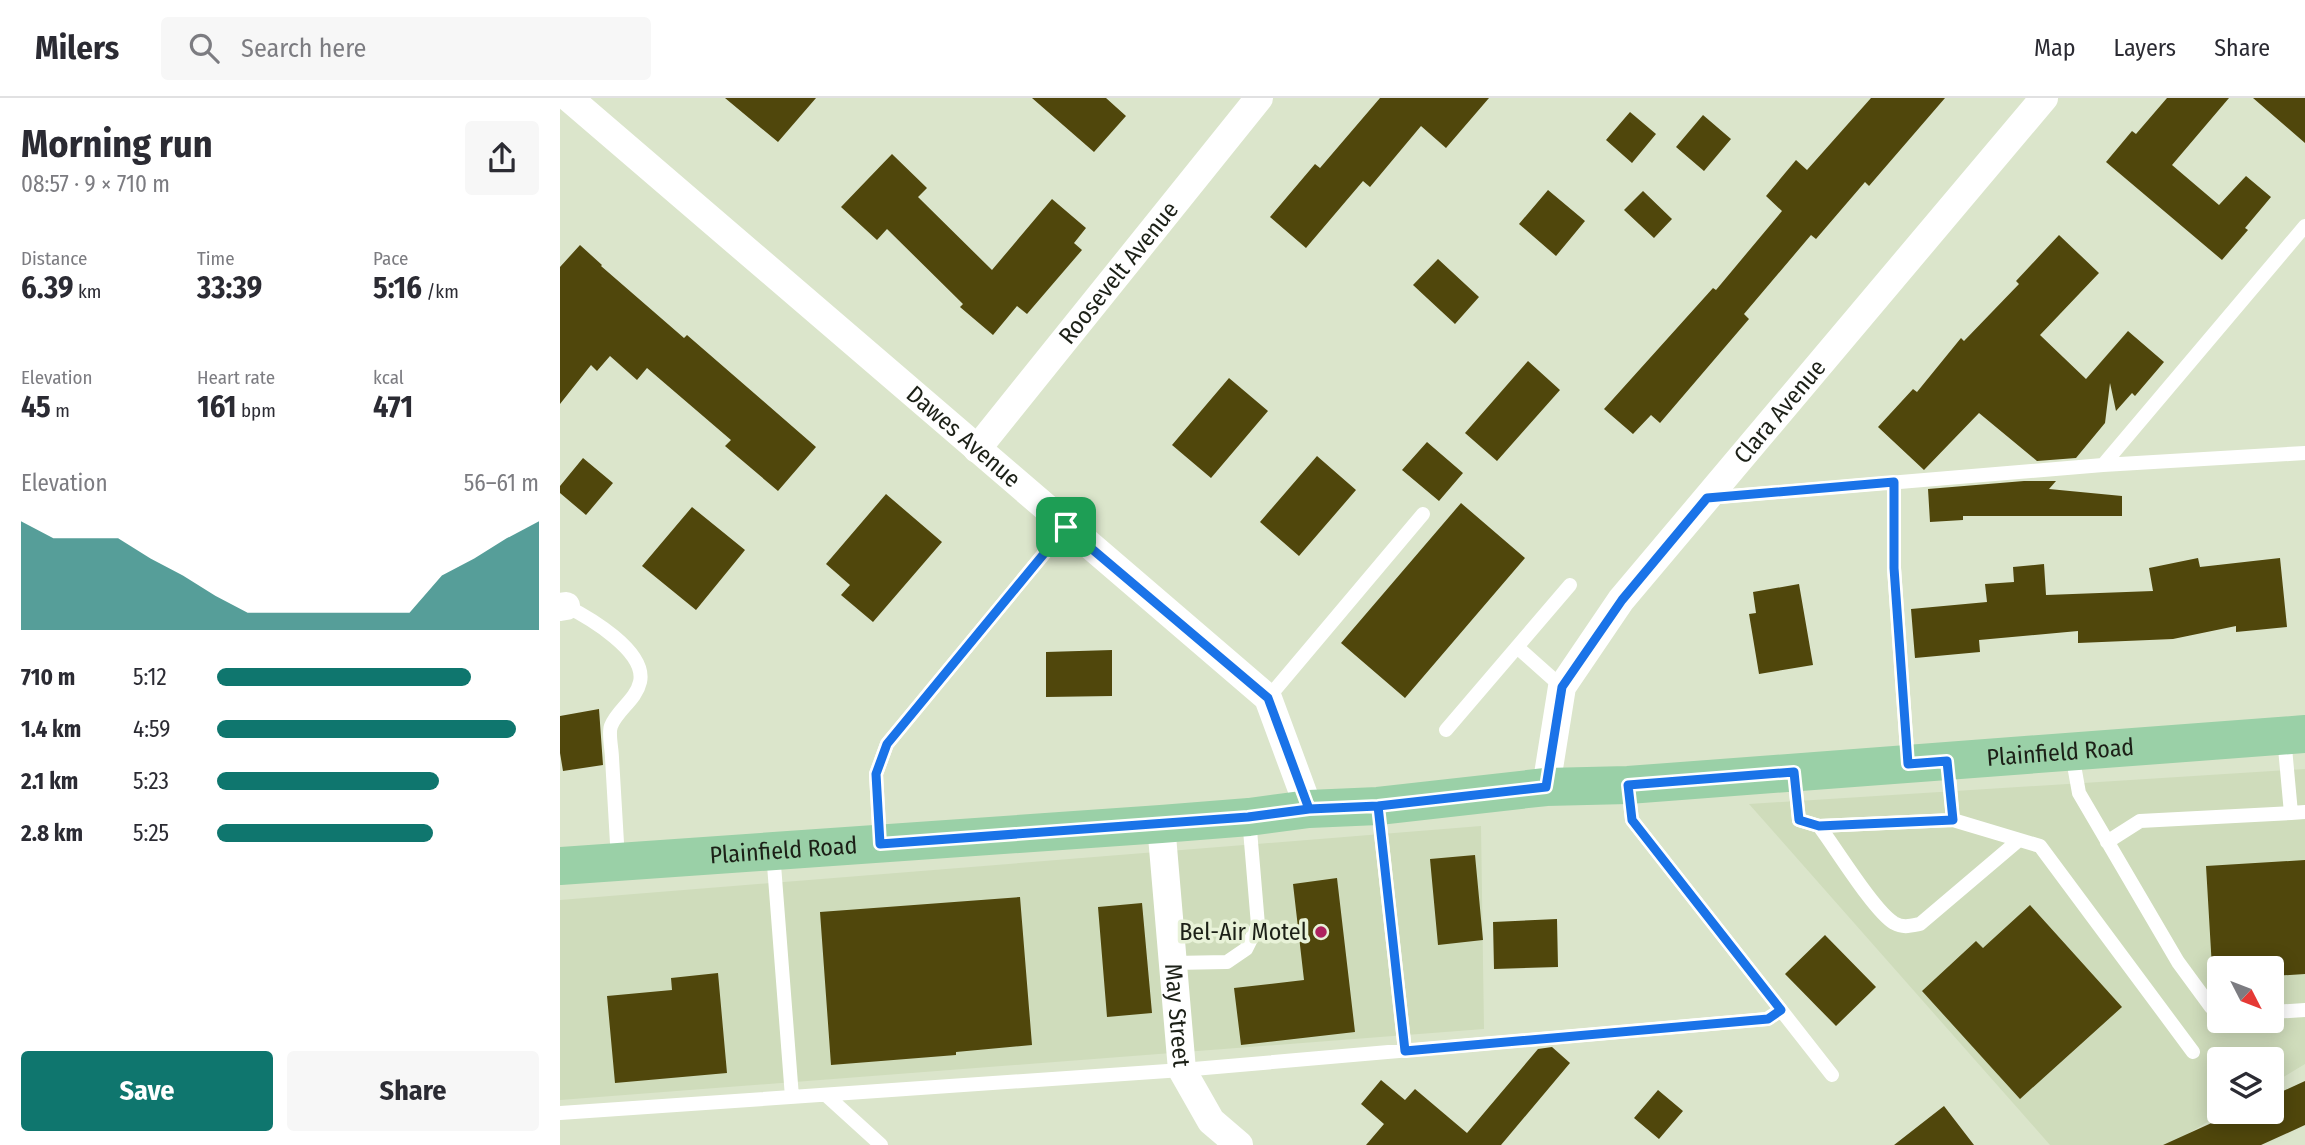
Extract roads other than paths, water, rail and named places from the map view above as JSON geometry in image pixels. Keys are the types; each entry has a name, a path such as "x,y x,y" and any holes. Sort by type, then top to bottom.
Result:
{"main road":[{"name":"Plainfield Road","path":"560,866 1161,824 1309,809 1378,806 1546,787 1628,785 2294,735"}],"street":[{"name":"Dawes Avenue","path":"569,98 1268,698 1309,809"},
{"name":"Roosevelt Avenue","path":"977,449 1259,98"},
{"name":"Clara Avenue","path":"1546,787 1562,687 1622,600 2044,98"},
{"name":"May Street","path":"1161,824 1182,1070 1211,1122 1239,1145"}],"lane":[{"path":"2103,465 2305,226"},
{"path":"1707,498 2103,465 2305,453"},
{"path":"1894,482 1894,568 1908,764"},
{"path":"1268,698 1423,514"},
{"path":"880,844 876,774 887,744 1066,527"},
{"path":"1446,730 1570,585"},
{"path":"563,607 586,616 625,646 636,660 641,673 635,694 611,727 618,862"},
{"path":"1517,647 1562,687"},
{"path":"2107,842 2140,821 2298,812 2294,735"},
{"path":"2072,751 2079,793 2178,962 2207,1002"},
{"path":"1947,761 1953,820"},
{"path":"1794,772 1799,820 1819,826 1953,820 2040,846 2193,1052"},
{"path":"1628,785 1632,820 1832,1075"},
{"path":"1378,806 1405,1051"},
{"path":"1173,963 1227,962 1246,949 1258,925 1248,817"},
{"path":"1819,826 1876,905 1892,922 1905,927 1920,924 2019,840"},
{"path":"773,851 792,1097"},
{"path":"560,1113 1182,1070 1768,1019 1781,1010"},
{"path":"2284,1011 2305,1010"},
{"path":"826,1095 881,1145"}],"place":[{"name":"Bel-Air Motel","path":"1321,932"}]}
